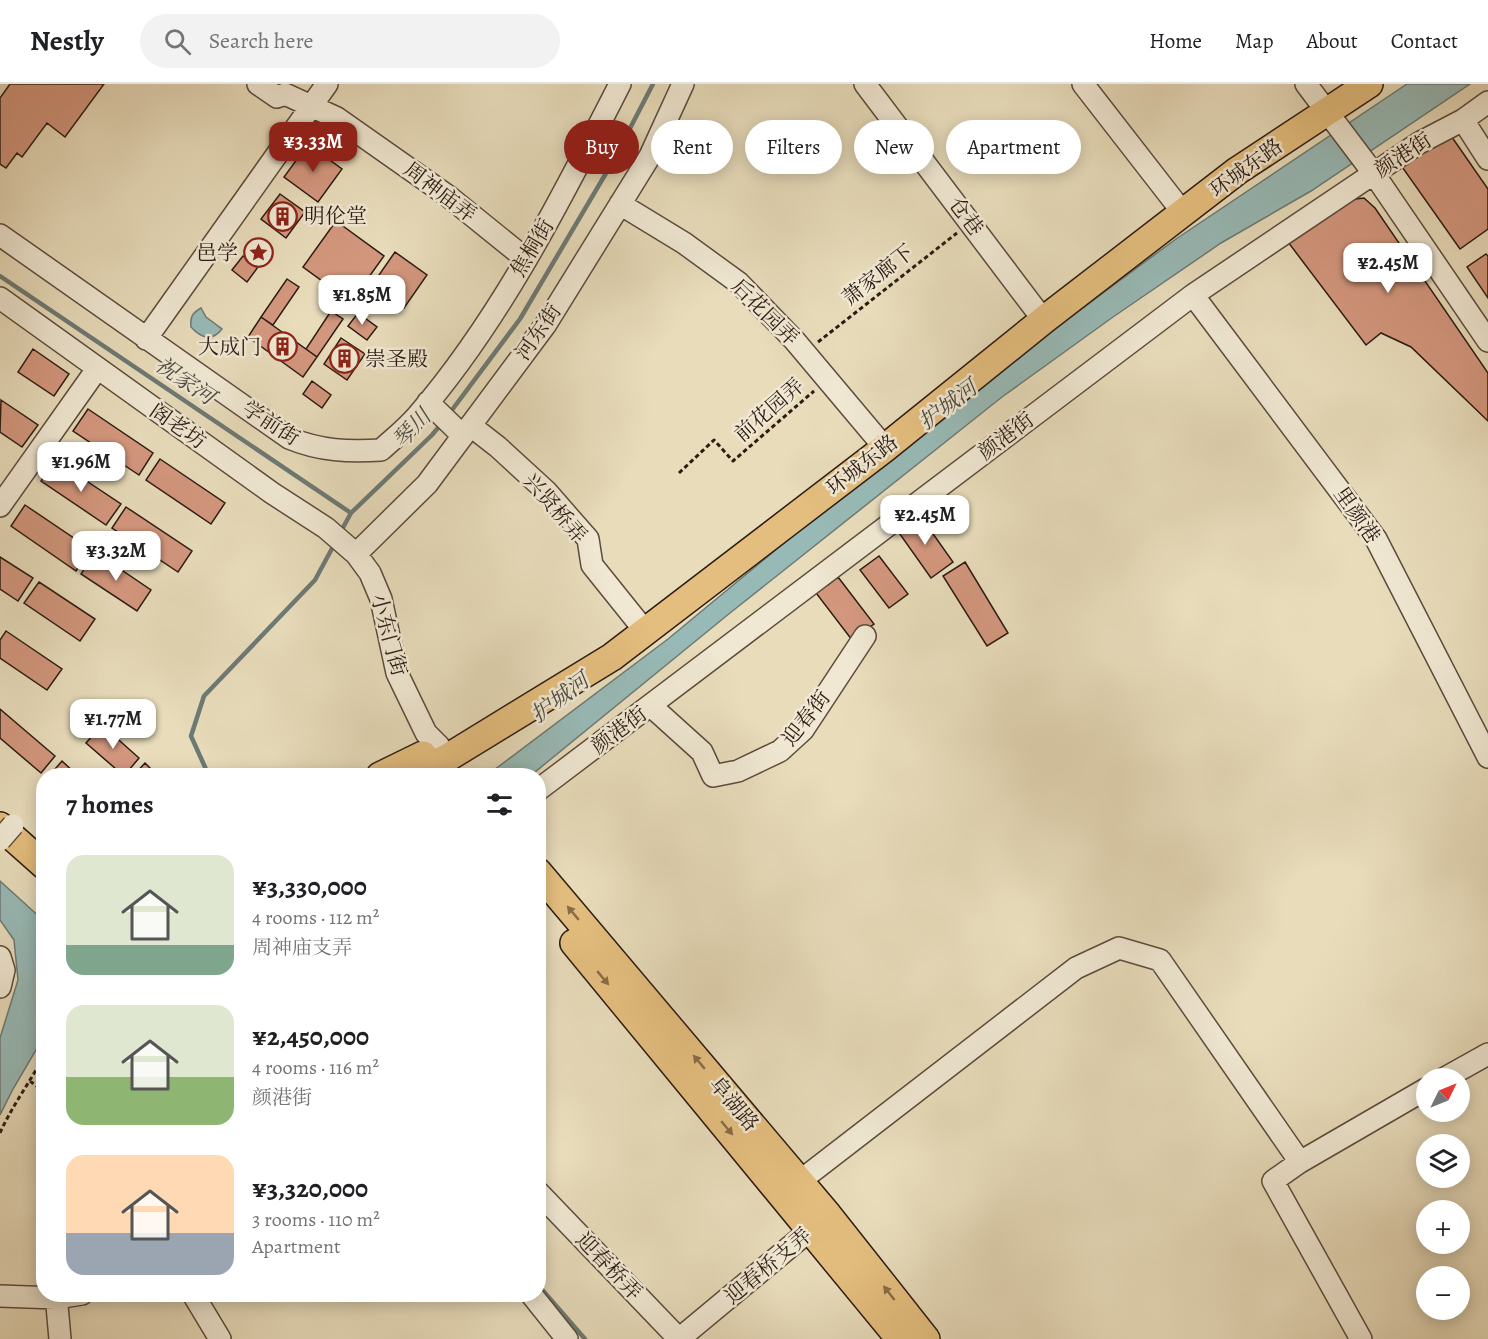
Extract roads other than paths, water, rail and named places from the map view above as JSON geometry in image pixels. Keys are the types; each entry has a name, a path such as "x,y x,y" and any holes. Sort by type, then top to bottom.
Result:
{"main road":[{"name":"环城东路","path":"1321,112 1340,84"},
{"name":"环城东路","path":"407,768 434,760 612,657 641,626 880,442 1040,314 1180,208 1321,112 1369,84"},
{"path":"4,827 36,844"},
{"path":"4,827 36,857"},
{"name":"阜湖路","path":"546,881 800,1181 820,1222 900,1339"},
{"name":"阜湖路","path":"546,909 820,1222 926,1339"}],"street":[{"name":"周神庙弄","path":"258,84 277,97 285,94 337,118 448,196 526,259"},
{"path":"146,339 327,84"},
{"name":"焦桐街","path":"428,402 468,353 526,259 569,183 620,84"},
{"name":"河东街","path":"351,550 427,484 546,324 650,156 682,84"},
{"name":"仓巷","path":"865,84 1040,314"},
{"path":"1083,84 1180,208"},
{"path":"1289,84 1321,112 1374,174 1488,341"},
{"name":"颜港街","path":"546,784 1193,295 1419,143 1463,120 1488,102"},
{"path":"1463,120 1488,159"},
{"name":"后花园弄","path":"620,204 684,243 739,283 805,353 880,442"},
{"name":"学前街","path":"0,235 289,438 307,446 350,452 381,450 416,417 428,402"},
{"name":"里颜港","path":"1193,295 1376,539 1488,757"},
{"name":"阁老坊","path":"0,298 272,493 326,528 351,550"},
{"path":"0,506 97,369"},
{"name":"兴贤桥弄","path":"428,402 546,491 588,539 592,566 641,626"},
{"name":"小东门街","path":"351,550 370,573 381,599 397,673 434,760"},
{"name":"迎春街","path":"651,706 702,752 713,776 738,771 780,751 803,730 865,636"},
{"path":"800,1181 1076,968 1119,948 1160,960 1300,1162"},
{"path":"0,957 4,970 0,987"},
{"path":"1463,1068 1488,1054"},
{"path":"1362,1339 1273,1181 1300,1162 1416,1095"},
{"name":"迎春桥弄","path":"546,1200 679,1339"},
{"name":"迎春桥支弄","path":"679,1339 820,1222"},
{"path":"0,1296 36,1296"},
{"path":"57,1302 60,1339"},
{"path":"198,1302 220,1339"},
{"path":"537,1302 567,1339"}],"water":[{"path":"1407,84 1470,84 1311,191 1221,243 1002,397 730,613 540,768 497,768 668,639 1002,367 1176,239"},
{"path":"201,308 206,317 222,329 214,336 203,336 191,327 192,316"},
{"path":"0,881 36,914 36,1050 0,1115 0,1038 18,980 14,940 0,920"}],"waterway":[{"name":"琴川","path":"449,414 520,319 612,163 653,84"},
{"name":"祝家河","path":"0,276 351,513"},
{"name":"琴川","path":"340,533 351,513 442,423"},
{"name":"琴川","path":"205,768 191,736 204,696 315,580 335,543"},
{"path":"546,1294 585,1339"}],"place":[{"name":"明伦堂","path":"283,216"},
{"name":"邑学","path":"259,253"},
{"name":"大成门","path":"282,347"},
{"name":"崇圣殿","path":"344,359"}],"water label":[{"name":"护城河","path":"948,405"},
{"name":"护城河","path":"560,698"}]}
